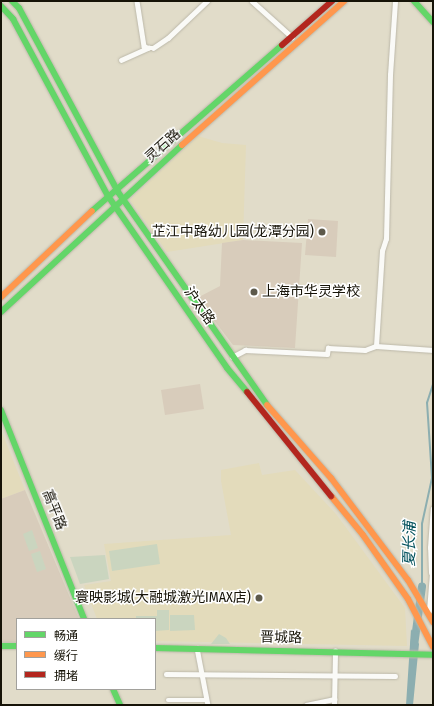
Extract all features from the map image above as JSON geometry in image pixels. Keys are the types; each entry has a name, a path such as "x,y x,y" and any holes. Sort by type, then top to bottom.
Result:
{"main road":[{"path":"1,5 5,1"},
{"name":"灵石路","path":"1,297 108,196 332,1"},
{"name":"灵石路","path":"1,312 114,205 344,1"},
{"path":"414,1 433,22"},
{"path":"3,13 14,2"},
{"name":"沪太路","path":"14,2 123,198 232,357 269,407 331,478 414,588 429,611"},
{"name":"沪太路","path":"1,5 3,13 16,26 114,205 227,368 363,535 408,599 421,621 433,647"},
{"name":"高平路","path":"1,410 84,618"},
{"path":"429,611 433,622"},
{"path":"1,646 16,646"},
{"name":"晋城路","path":"156,648 335,651 433,655"},
{"path":"113,690 120,705"}],"street":[{"path":"137,1 144,46 148,48"},
{"path":"121,60 148,48 153,48 168,38 207,1"},
{"path":"252,1 292,37"},
{"path":"376,346 382,250 386,239 390,75 395,1"},
{"path":"232,357 245,350 327,354 328,348 365,350 376,346 433,350"},
{"path":"429,611 431,573 430,548 433,509"},
{"path":"431,573 433,560"},
{"path":"168,700 208,703 197,648"},
{"path":"334,705 335,651"},
{"path":"166,674 335,674 395,676"},
{"path":"306,705 334,699"}],"shaded area":[{"path":"198,136 222,143 246,145 243,240 167,252 130,200"},
{"name":"芷江中路幼儿园(龙潭分园)","path":"308,219 338,221 336,257 305,255"},
{"name":"上海市华灵学校","path":"243,240 302,243 295,348 233,345 197,298 220,286 222,243"},
{"path":"200,384 204,409 165,415 161,390"},
{"path":"1,430 25,490 1,499"},
{"path":"259,463 262,475 295,470 336,514 405,608 407,646 156,641 156,618 97,618 84,585 111,581 104,544 231,535 221,481 221,470"},
{"path":"25,490 79,618 16,618 16,642 1,642 1,499"}],"green space":[{"path":"32,530 38,548 29,551 23,534"},
{"path":"157,544 160,564 112,571 109,551"},
{"path":"40,551 46,569 37,572 31,554"},
{"path":"105,555 109,579 80,584 70,557"},
{"path":"157,610 169,610 169,630 156,631 156,618 136,618 136,616 157,616"},
{"path":"170,615 194,615 195,630 170,631"},
{"path":"219,634 226,638 230,644 211,644"}],"water":[{"path":"411,629 419,644 413,705 406,705"}],"waterway":[{"name":"夏长浦","path":"422,587 422,524 432,478 427,403 433,385"},
{"name":"夏长浦","path":"414,646 422,587"}],"traffic: fast":[{"path":"12,1 19,8 118,192 267,405"},
{"path":"414,1 433,22"},
{"path":"1,6 13,19 108,196 227,368 247,392"},
{"path":"92,211 282,45"},
{"path":"1,312 182,145"},
{"path":"1,410 84,618"},
{"path":"1,646 16,646"},
{"path":"156,648 433,655"},
{"path":"113,690 120,705"}],"traffic: slow":[{"path":"182,145 344,1"},
{"path":"1,297 92,211"},
{"path":"267,405 331,478 408,580 433,622"},
{"path":"331,496 363,535 408,599 433,647"}],"traffic: jam":[{"path":"282,45 332,1"},
{"path":"247,392 331,496"}],"place":[{"name":"芷江中路幼儿园(龙潭分园)","path":"322,232"},
{"name":"上海市华灵学校","path":"254,292"},
{"name":"寰映影城(大融城激光IMAX店)","path":"259,598"}]}
